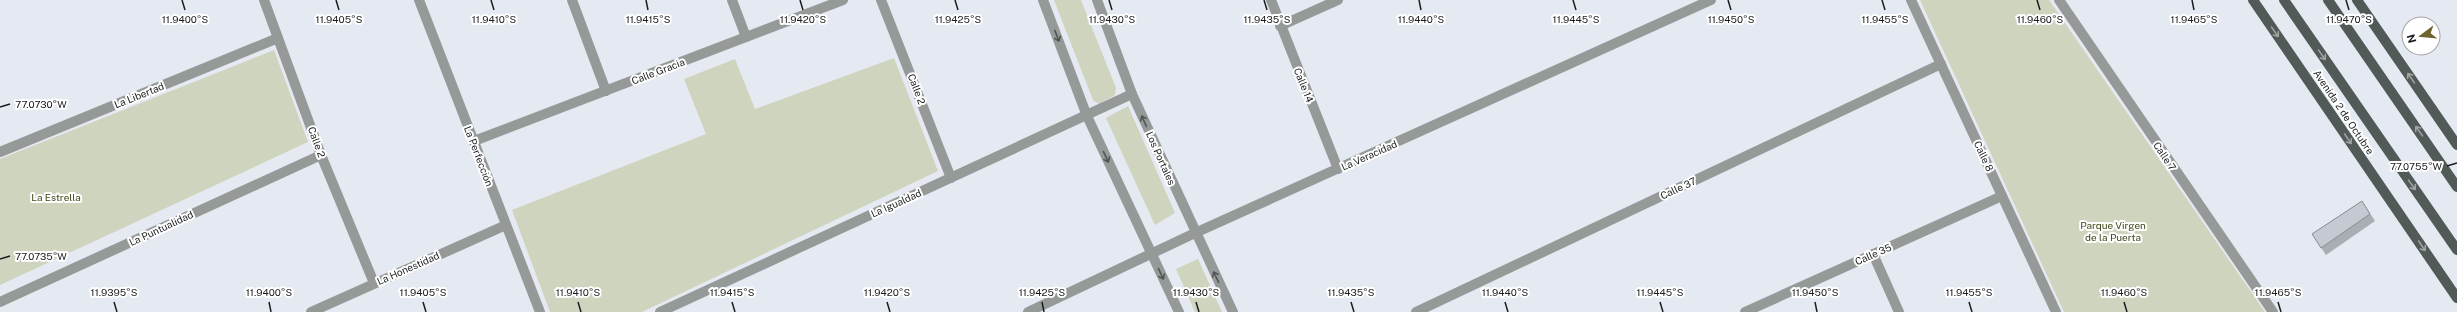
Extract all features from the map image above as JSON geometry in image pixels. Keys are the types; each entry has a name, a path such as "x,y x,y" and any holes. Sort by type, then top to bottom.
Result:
{"main road":[{"name":"Avenida 2 de Octubre","path":"2252,0 2457,298"},
{"name":"Avenida 2 de Octubre","path":"2284,0 2457,250"},
{"path":"2328,0 2457,187"},
{"path":"2357,0 2457,145"}],"street":[{"name":"Calle 2","path":"264,0 321,155 374,283"},
{"name":"La Perfección","path":"419,0 540,312"},
{"path":"572,0 606,91"},
{"path":"732,0 746,37"},
{"name":"Calle Gracia","path":"474,141 843,0"},
{"name":"Calle 2","path":"882,0 951,178"},
{"path":"1043,0 1087,116 1179,312"},
{"name":"Los Portales","path":"1097,0 1132,94 1195,233 1233,312"},
{"name":"Calle 14","path":"1271,0 1280,26 1338,169"},
{"path":"1280,26 1338,0"},
{"name":"La Veracidad","path":"1028,312 1152,255 1195,233 1711,0"},
{"name":"Calle 8","path":"1911,0 2056,312"},
{"name":"Calle 7","path":"2059,0 2273,312"},
{"name":"La Libertad","path":"0,152 278,38"},
{"name":"Calle 37","path":"1416,312 1941,64"},
{"name":"La Igualdad","path":"660,312 1132,94"},
{"name":"La Puntualidad","path":"0,302 321,155"},
{"name":"Calle 35","path":"1745,312 2002,196"},
{"name":"La Honestidad","path":"311,312 506,225"},
{"path":"1873,254 1899,312"},
{"path":"682,302 686,312"}],"green space":[{"path":"1054,0 1081,0 1116,88 1115,95 1099,104 1093,100"},
{"name":"Parque Virgen de la Puerta","path":"1920,0 2049,0 2265,312 2064,312"},
{"name":"La Estrella","path":"274,50 308,142 0,285 0,159"},
{"path":"894,58 938,171 642,312 550,312 512,210 706,134 684,79 735,59 755,109"},
{"path":"1128,106 1175,213 1155,225 1106,118"},
{"path":"1198,259 1222,312 1195,312 1176,269"}],"building":[{"path":"2362,201 2370,214 2321,248 2312,234"}]}
